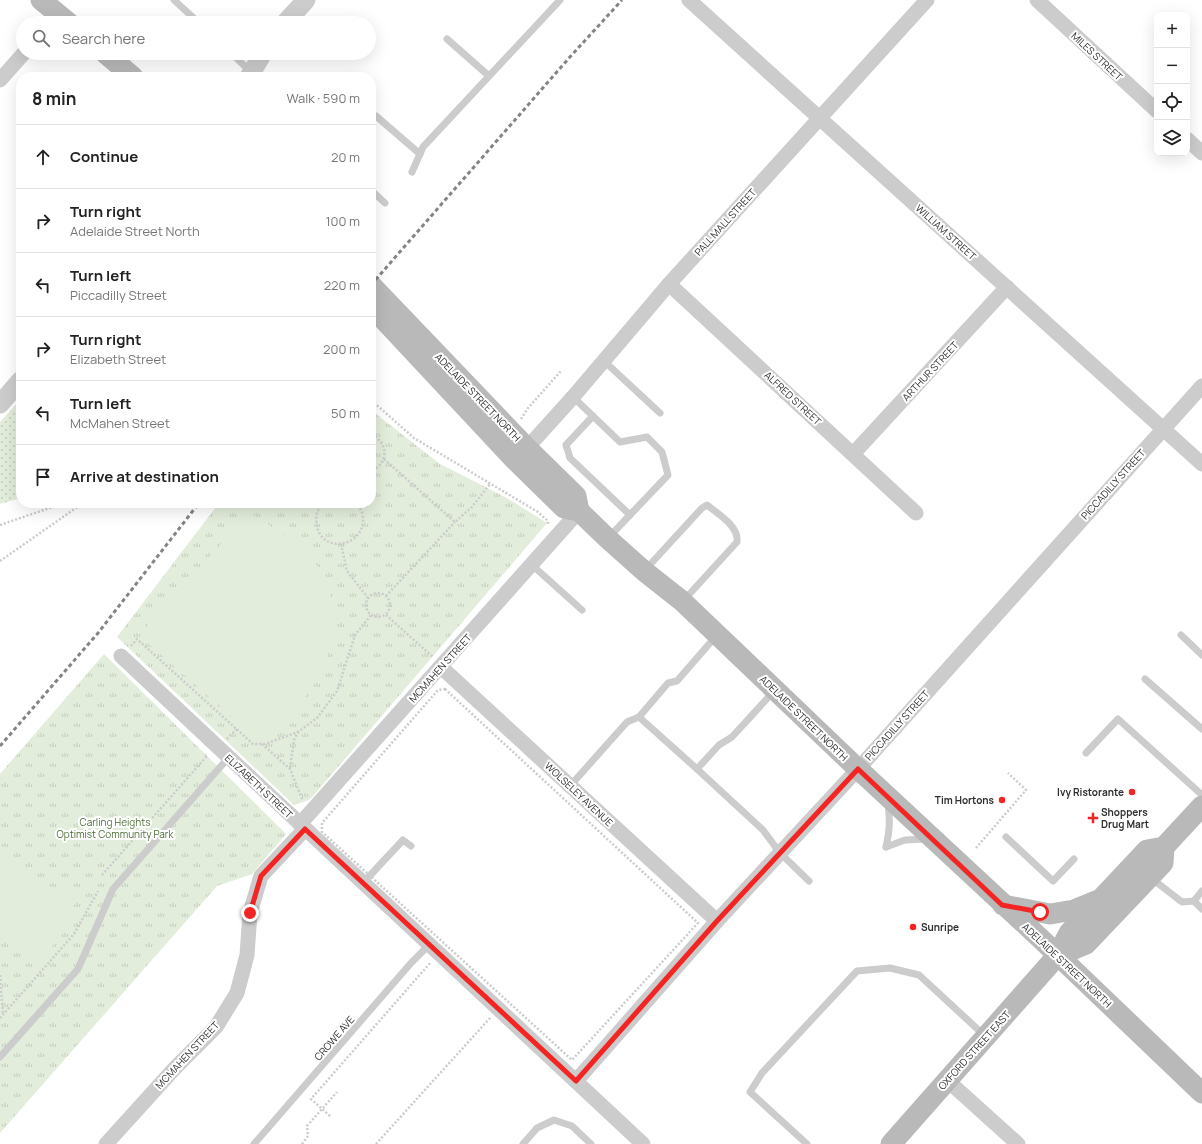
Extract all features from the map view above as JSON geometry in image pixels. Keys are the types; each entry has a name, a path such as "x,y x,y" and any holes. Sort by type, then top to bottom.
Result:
{"main road":[{"path":"41,0 56,16"},
{"path":"103,60 114,72"},
{"path":"113,60 127,72"},
{"name":"ADELAIDE STREET NORTH","path":"376,290 527,448 576,496 579,511"},
{"name":"ADELAIDE STREET NORTH","path":"376,311 515,460 564,508 579,511 607,538 718,635 887,797 1202,1093"},
{"path":"1164,847 1201,807"},
{"name":"OXFORD STREET EAST","path":"891,1144 1057,956 1069,933 1147,850 1164,847 1163,863 1086,944 1057,956"},
{"path":"1002,905 1050,914 1081,908 1102,898"}],"street":[{"path":"291,16 306,0"},
{"name":"WILLIAM STREET","path":"689,0 1202,464"},
{"name":"PALL MALL STREET","path":"527,448 573,397 669,284 927,0"},
{"name":"MILES STREET","path":"1036,0 1154,108"},
{"path":"0,80 18,60"},
{"path":"252,72 259,60"},
{"path":"1190,142 1202,153"},
{"name":"ALFRED STREET","path":"669,284 916,513"},
{"name":"ARTHUR STREET","path":"853,454 1007,288"},
{"path":"0,404 16,386"},
{"name":"PICCADILLY STREET","path":"576,1081 717,921 858,769 1202,386"},
{"name":"MCMAHEN STREET","path":"106,1144 174,1069 216,1027 237,993 247,955 250,913 261,876 305,823 579,511"},
{"name":"ELIZABETH STREET","path":"126,651 229,757 305,823 366,879 429,945 643,1144"},
{"name":"WOLSELEY AVENUE","path":"441,667 717,921"},
{"path":"947,1080 1018,1144"}],"lane":[{"path":"174,0 191,16"},
{"path":"412,172 423,148 560,0"},
{"path":"447,39 489,76"},
{"path":"237,60 247,72"},
{"path":"376,116 420,154"},
{"path":"376,194 385,202"},
{"path":"604,361 660,414"},
{"path":"573,397 620,442 646,437 662,452 668,475 607,538"},
{"path":"593,416 566,445 570,458 630,515"},
{"path":"644,571 702,508 708,505 732,527 738,536 737,542 682,602"},
{"path":"532,565 582,610"},
{"path":"570,786 627,722 639,716 668,683 678,681 718,635"},
{"path":"1181,635 1202,655"},
{"path":"1145,679 1202,729"},
{"path":"697,769 719,745 732,736 775,690"},
{"path":"639,716 763,830 780,854 809,881"},
{"path":"1086,753 1118,719 1201,807"},
{"path":"0,1057 78,969 113,889 229,757"},
{"path":"887,797 890,822 886,846 905,840 932,839"},
{"path":"1006,837 1053,881 1074,859"},
{"path":"366,879 403,840 411,846"},
{"path":"1150,877 1182,902 1194,901 1202,891"},
{"path":"1194,901 1202,909"},
{"name":"CROWE AVE","path":"254,1144 429,945"},
{"path":"807,1144 750,1092 762,1073 857,971 890,968 919,975 986,1036"},
{"path":"523,1144 537,1128 554,1120 572,1126 591,1144"}],"path":[{"path":"514,415 520,421 528,408 561,371"},
{"path":"376,404 414,438 538,512 548,521 548,527"},
{"path":"376,437 381,441 385,453 384,459 376,468"},
{"path":"384,459 455,522"},
{"path":"386,596 455,522 472,507 490,484"},
{"path":"0,525 49,508"},
{"path":"0,561 76,508"},
{"path":"319,508 316,518 317,529 324,539 334,544 346,544 356,538 362,528 363,517 360,508"},
{"path":"340,544 347,571 368,598"},
{"path":"377,593 382,593 386,596 390,605 389,611 386,615 376,617 371,615 367,610 366,604 368,598 372,594 377,593"},
{"path":"126,651 137,639 253,744 265,744 298,732 317,718 337,691 355,635 371,615"},
{"path":"386,615 435,659 441,667"},
{"path":"445,689 698,923 572,1060 366,879 322,832 322,823 438,690 445,689"},
{"path":"298,732 294,740 290,768 305,823"},
{"path":"262,744 290,768"},
{"path":"102,875 207,756 201,751"},
{"path":"976,848 1026,790 1008,773"},
{"path":"0,1018 74,934 98,890"},
{"path":"330,1116 311,1099 431,962 437,967"},
{"path":"0,975 3,1014"},
{"path":"376,1144 491,1016"},
{"path":"302,1144 308,1136 307,1126 337,1092"}],"green space":[{"path":"16,404 16,499 0,504 0,422"},
{"path":"376,414 440,464 507,498 547,523 314,795 309,800 294,805 117,637 215,508 376,508"},
{"path":"250,513 306,549 328,583 336,621 327,659 309,692 289,716 258,740 149,644 147,624"},
{"name":"Carling Heights Optimist Community Park","path":"104,654 286,834 252,874 217,886 0,1133 0,774"},
{"path":"0,847 57,895 72,892 77,896 77,902 72,907 78,913 39,963 0,932"}],"railway":[{"path":"376,279 569,58 622,0"},
{"path":"0,746 98,633 195,508"}],"place":[{"name":"Ivy Ristorante","path":"1132,792"},
{"name":"Tim Hortons","path":"1002,800"},
{"name":"Shoppers Drug Mart","path":"1093,818"},
{"name":"Sunripe","path":"913,927"}],"route":[{"path":"250,913 261,876 305,829 576,1081 717,921 858,769 1002,905 1040,912"}]}
